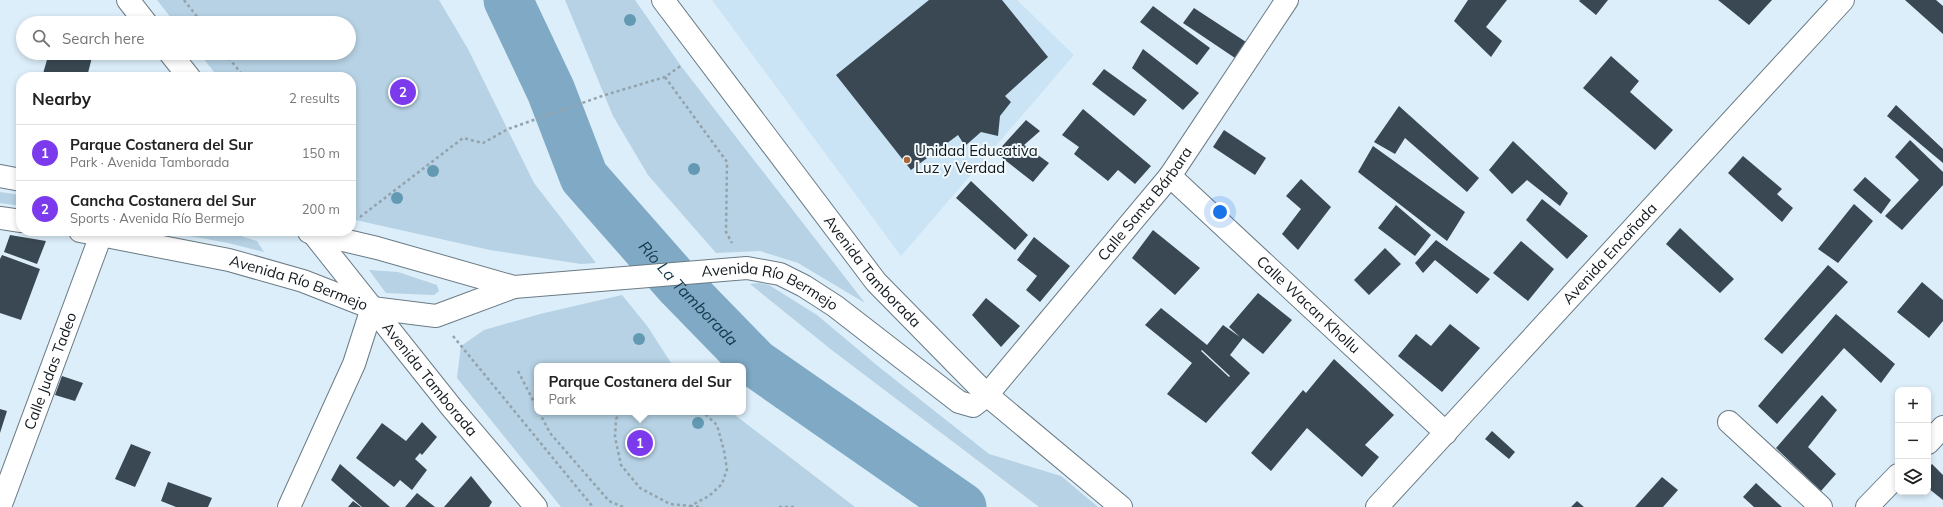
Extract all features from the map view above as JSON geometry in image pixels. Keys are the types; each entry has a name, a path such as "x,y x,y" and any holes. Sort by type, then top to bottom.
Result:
{"main road":[{"path":"128,0 141,16"},
{"name":"Avenida Tamborada","path":"663,0 876,282 987,396 1121,507"},
{"name":"Calle Santa Bárbara","path":"987,396 1170,176 1287,0"},
{"name":"Avenida Encañada","path":"1377,507 1843,0"},
{"path":"176,60 185,72"},
{"path":"0,176 16,179"},
{"name":"Calle Wacan Khollu","path":"1170,176 1446,433"},
{"path":"0,218 16,220"},
{"name":"Calle Judas Tadeo","path":"0,507 89,236"},
{"name":"Avenida Río Bermejo","path":"105,236 229,260 303,282 372,308 436,316 514,287 746,268 780,274 835,306 959,402 974,406 987,396"},
{"name":"Avenida Tamborada","path":"312,236 536,507"},
{"name":"Avenida Río Bermejo","path":"326,236 377,248 514,287"},
{"path":"289,507 354,364 372,308"},
{"path":"1729,422 1822,507"},
{"path":"1931,440 1943,427"},
{"path":"1868,507 1895,477"}],"path":[{"path":"184,0 197,16"},
{"path":"356,220 463,138 482,144 508,129 605,95 665,77 701,52"},
{"path":"231,60 240,72"},
{"path":"665,77 727,162 726,232"},
{"path":"461,346 593,507"},
{"path":"518,371 534,402"},
{"path":"541,415 550,433 609,501 623,507"},
{"path":"619,415 616,419 615,437 621,465 640,488 670,504 702,507"},
{"path":"690,506 709,496 722,484 727,469 724,450 717,425 706,415"},
{"path":"779,507 794,507"}],"shaded area":[{"path":"157,0 439,0 468,49 534,183 596,263 581,264 490,250 356,220 356,72 214,72 205,60 356,60 356,16 170,16"},
{"path":"565,0 635,0 681,66 865,303 798,263 760,251 716,253 648,175 613,116"},
{"name":"Unidad Educativa Luz y Verdad","path":"712,0 1017,0 1074,55 901,256"},
{"path":"0,192 16,194 16,205 0,203"},
{"path":"190,236 241,236 257,241 264,252 228,243"},
{"path":"369,270 398,272 437,285 439,291 434,295 386,293"},
{"path":"759,283 769,285 817,315 879,367 989,454 1061,476 1098,507 1039,507 833,351 750,284"},
{"path":"622,295 648,327 671,363 534,363 534,415 735,415 855,507 561,507 457,378 461,346 484,330 540,314"}],"building":[{"path":"929,0 1002,0 1048,57 1005,96 1011,102 1000,116 998,136 981,132 965,146 958,135 911,170 836,75"},
{"path":"1468,0 1507,0 1486,27 1502,41 1491,57 1454,21"},
{"path":"1608,0 1596,15 1579,1"},
{"path":"1718,0 1772,0 1749,25"},
{"path":"1905,0 1936,0 1943,6 1943,34"},
{"path":"1153,6 1210,48 1197,65 1140,22"},
{"path":"1194,8 1246,42 1235,58 1183,23"},
{"path":"1143,49 1199,93 1183,110 1132,68"},
{"path":"1611,56 1639,81 1630,92 1673,130 1655,150 1583,88"},
{"path":"47,60 91,60 88,72 43,72"},
{"path":"1104,69 1147,100 1134,116 1092,84"},
{"path":"1896,105 1943,149 1943,163 1887,116"},
{"path":"1399,106 1479,178 1467,192 1405,138 1395,154 1374,142"},
{"path":"1083,109 1151,166 1135,184 1118,170 1108,181 1074,154 1079,147 1062,135"},
{"path":"1026,120 1040,131 1024,145 1049,163 1033,182 996,153"},
{"path":"1224,130 1266,158 1255,175 1213,147"},
{"path":"1910,140 1943,172 1943,185 1902,230 1885,216 1919,180 1895,157"},
{"path":"1513,141 1568,193 1560,206 1527,180 1512,194 1489,170"},
{"path":"1373,146 1465,212 1447,241 1358,172"},
{"path":"1743,156 1782,189 1777,194 1793,208 1782,222 1728,173"},
{"path":"1865,177 1891,200 1881,214 1853,190"},
{"path":"1301,179 1331,207 1298,250 1282,234 1301,209 1286,196"},
{"path":"971,181 1028,235 1015,250 956,198"},
{"path":"1542,199 1588,236 1567,259 1526,220"},
{"path":"1854,204 1873,221 1838,263 1818,249"},
{"path":"1396,205 1431,235 1415,256 1378,228"},
{"path":"1680,228 1734,279 1720,293 1666,244"},
{"path":"1153,230 1200,268 1175,295 1132,258"},
{"path":"10,235 46,241 37,264 4,252"},
{"path":"1034,237 1070,266 1040,302 1026,290 1037,276 1017,260"},
{"path":"1436,240 1490,279 1477,294 1435,260 1423,273 1415,263"},
{"path":"1521,241 1554,269 1528,301 1493,273"},
{"path":"1385,248 1401,264 1369,295 1354,280"},
{"path":"2,255 40,269 21,320 0,313 0,259"},
{"path":"1828,265 1848,282 1782,354 1764,339"},
{"path":"1922,282 1943,300 1943,321 1929,338 1897,312"},
{"path":"1258,293 1292,320 1263,354 1243,338 1230,355 1250,373 1206,423 1167,394 1192,363 1145,325 1161,308 1207,345 1223,325 1240,337 1229,327","holes":["1202,350 1230,376 1229,377 1201,351"]},
{"path":"986,298 1020,326 1001,347 972,315"},
{"path":"1836,314 1895,364 1881,383 1844,348 1777,424 1758,406"},
{"path":"1450,324 1480,348 1442,392 1398,356 1416,334 1431,346"},
{"path":"1334,359 1394,415 1365,445 1379,457 1362,477 1307,428 1271,471 1251,453 1303,390 1306,393"},
{"path":"62,376 83,383 75,401 55,395"},
{"path":"1822,395 1837,410 1808,447 1836,474 1821,491 1776,448"},
{"path":"0,409 7,411 0,433"},
{"path":"422,422 437,437 422,455 420,453 415,459 427,470 412,490 400,480 394,487 356,458 382,423 406,441"},
{"path":"1492,431 1515,452 1509,459 1485,439"},
{"path":"131,444 151,452 135,487 115,479"},
{"path":"340,464 390,507 362,507 331,480"},
{"path":"1932,464 1943,475 1943,500 1931,490"},
{"path":"471,476 492,502 489,507 444,507"},
{"path":"1662,477 1678,490 1663,507 1635,507"},
{"path":"168,482 212,498 208,507 176,507 161,501"},
{"path":"1756,483 1782,507 1754,507 1743,497"},
{"path":"417,493 435,507 405,507"},
{"path":"353,501 361,507 348,507"},
{"path":"1577,501 1584,507 1571,507"}],"waterway":[{"name":"Río La Tamborada","path":"508,0 551,91 584,177 680,286 755,363 962,507"}],"place":[{"name":"Cancha Costanera del Sur","path":"403,92"},
{"name":"Unidad Educativa Luz y Verdad","path":"907,160"},
{"name":"Parque Costanera del Sur","path":"640,443"}]}
